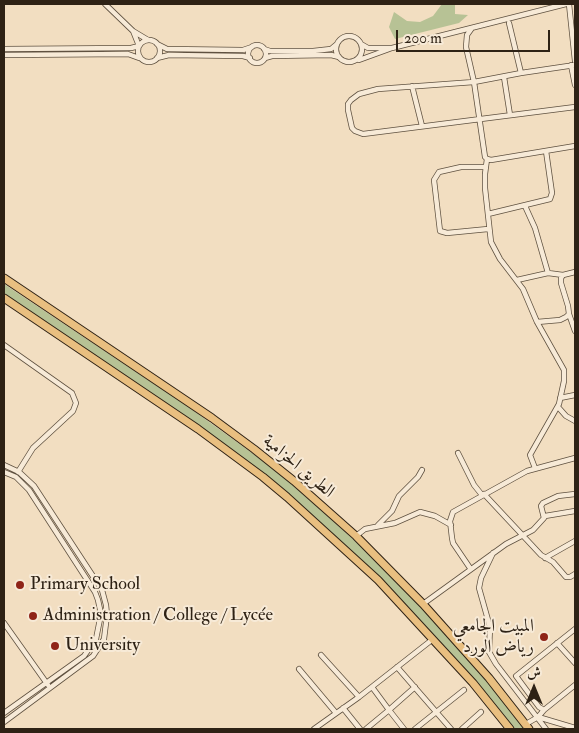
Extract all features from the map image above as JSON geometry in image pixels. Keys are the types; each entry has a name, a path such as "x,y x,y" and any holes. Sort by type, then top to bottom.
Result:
{"highway":[{"name":"الطريق الحزامية","path":"4,278 171,390 254,449 294,481 356,536 422,604 489,678 527,727"},
{"name":"الطريق الحزامية","path":"4,298 190,424 263,477 378,580 473,683 510,729"}],"street":[{"path":"105,4 133,31 167,49 243,50 257,45 270,51 313,51 331,49 342,39 350,36 356,38 368,48 392,48"},
{"path":"4,55 128,54 149,62 168,55 243,56 257,62 272,56 331,56 339,57 346,62 355,62 392,48 567,4 575,84"},
{"path":"509,23 521,73"},
{"path":"472,28 467,35 466,46 474,82 485,157 487,159 485,188 488,229 495,252 523,289 537,322 563,367 564,381 558,407 530,454 535,468"},
{"path":"133,31 139,46 138,53 140,58"},
{"path":"4,49 131,48 149,40"},
{"path":"338,43 336,49 339,57"},
{"path":"157,44 160,53 157,58"},
{"path":"355,62 362,53 361,44"},
{"path":"250,58 249,52 252,47"},
{"path":"264,49 266,52 265,58"},
{"path":"574,64 474,82 378,89 359,94 351,100 348,110 352,128 358,133 575,107"},
{"path":"504,77 510,115"},
{"path":"412,86 422,126"},
{"path":"487,159 491,160 575,146"},
{"path":"488,214 550,199 552,193 546,151"},
{"path":"486,167 461,167 439,172 434,180 440,232 488,229"},
{"path":"525,206 535,228 548,274"},
{"path":"517,280 548,274 563,275 575,272"},
{"path":"563,275 561,282 575,331"},
{"path":"537,322 560,320 569,314"},
{"path":"4,345 72,394 76,403 73,411 33,448 16,477"},
{"path":"560,398 575,394"},
{"path":"558,407 566,416 575,420"},
{"path":"458,453 474,485 483,495 545,558 553,562 567,578 575,574"},
{"path":"470,568 453,544 451,516 453,512 528,470 575,458"},
{"path":"4,465 19,472 34,486 102,590 106,605 107,626 100,646 94,656 4,722"},
{"path":"376,526 392,511 399,496 418,477 422,470"},
{"path":"4,472 16,477 29,490 95,592 100,608 99,627 91,647 74,664 4,713"},
{"path":"545,516 541,506 543,503 558,496 575,494"},
{"path":"422,604 470,568 533,530 545,516 575,511"},
{"path":"356,536 365,529 395,522 420,512 435,516 451,525"},
{"path":"545,558 575,541"},
{"path":"493,553 481,578 479,588 490,627 489,652 496,664 546,729"},
{"path":"4,623 50,688"},
{"path":"544,710 539,707 516,676 575,629"},
{"path":"314,729 359,697 433,639"},
{"path":"557,643 575,663"},
{"path":"321,655 359,697"},
{"path":"397,667 451,729"},
{"path":"299,669 336,713"},
{"path":"527,727 544,710 575,685"},
{"path":"372,687 404,729"},
{"path":"370,728 414,687"},
{"path":"415,729 464,690"},
{"path":"343,708 360,729"},
{"path":"462,729 481,712"},
{"path":"538,717 575,728"}],"green space":[{"path":"442,4 455,4 455,14 468,15 459,23 395,39 389,27 394,12 407,21 420,22 433,16"},
{"path":"4,284 187,406 277,471 382,565 475,667 525,729 513,729 473,679 385,582 276,484 227,446 157,397 4,295"}],"place":[{"name":"Primary School","path":"20,585"},
{"name":"Administration / College / Lycée","path":"33,616"},
{"name":"المبيت الجامعي رياض الورد","path":"544,637"},
{"name":"University","path":"55,646"}]}
